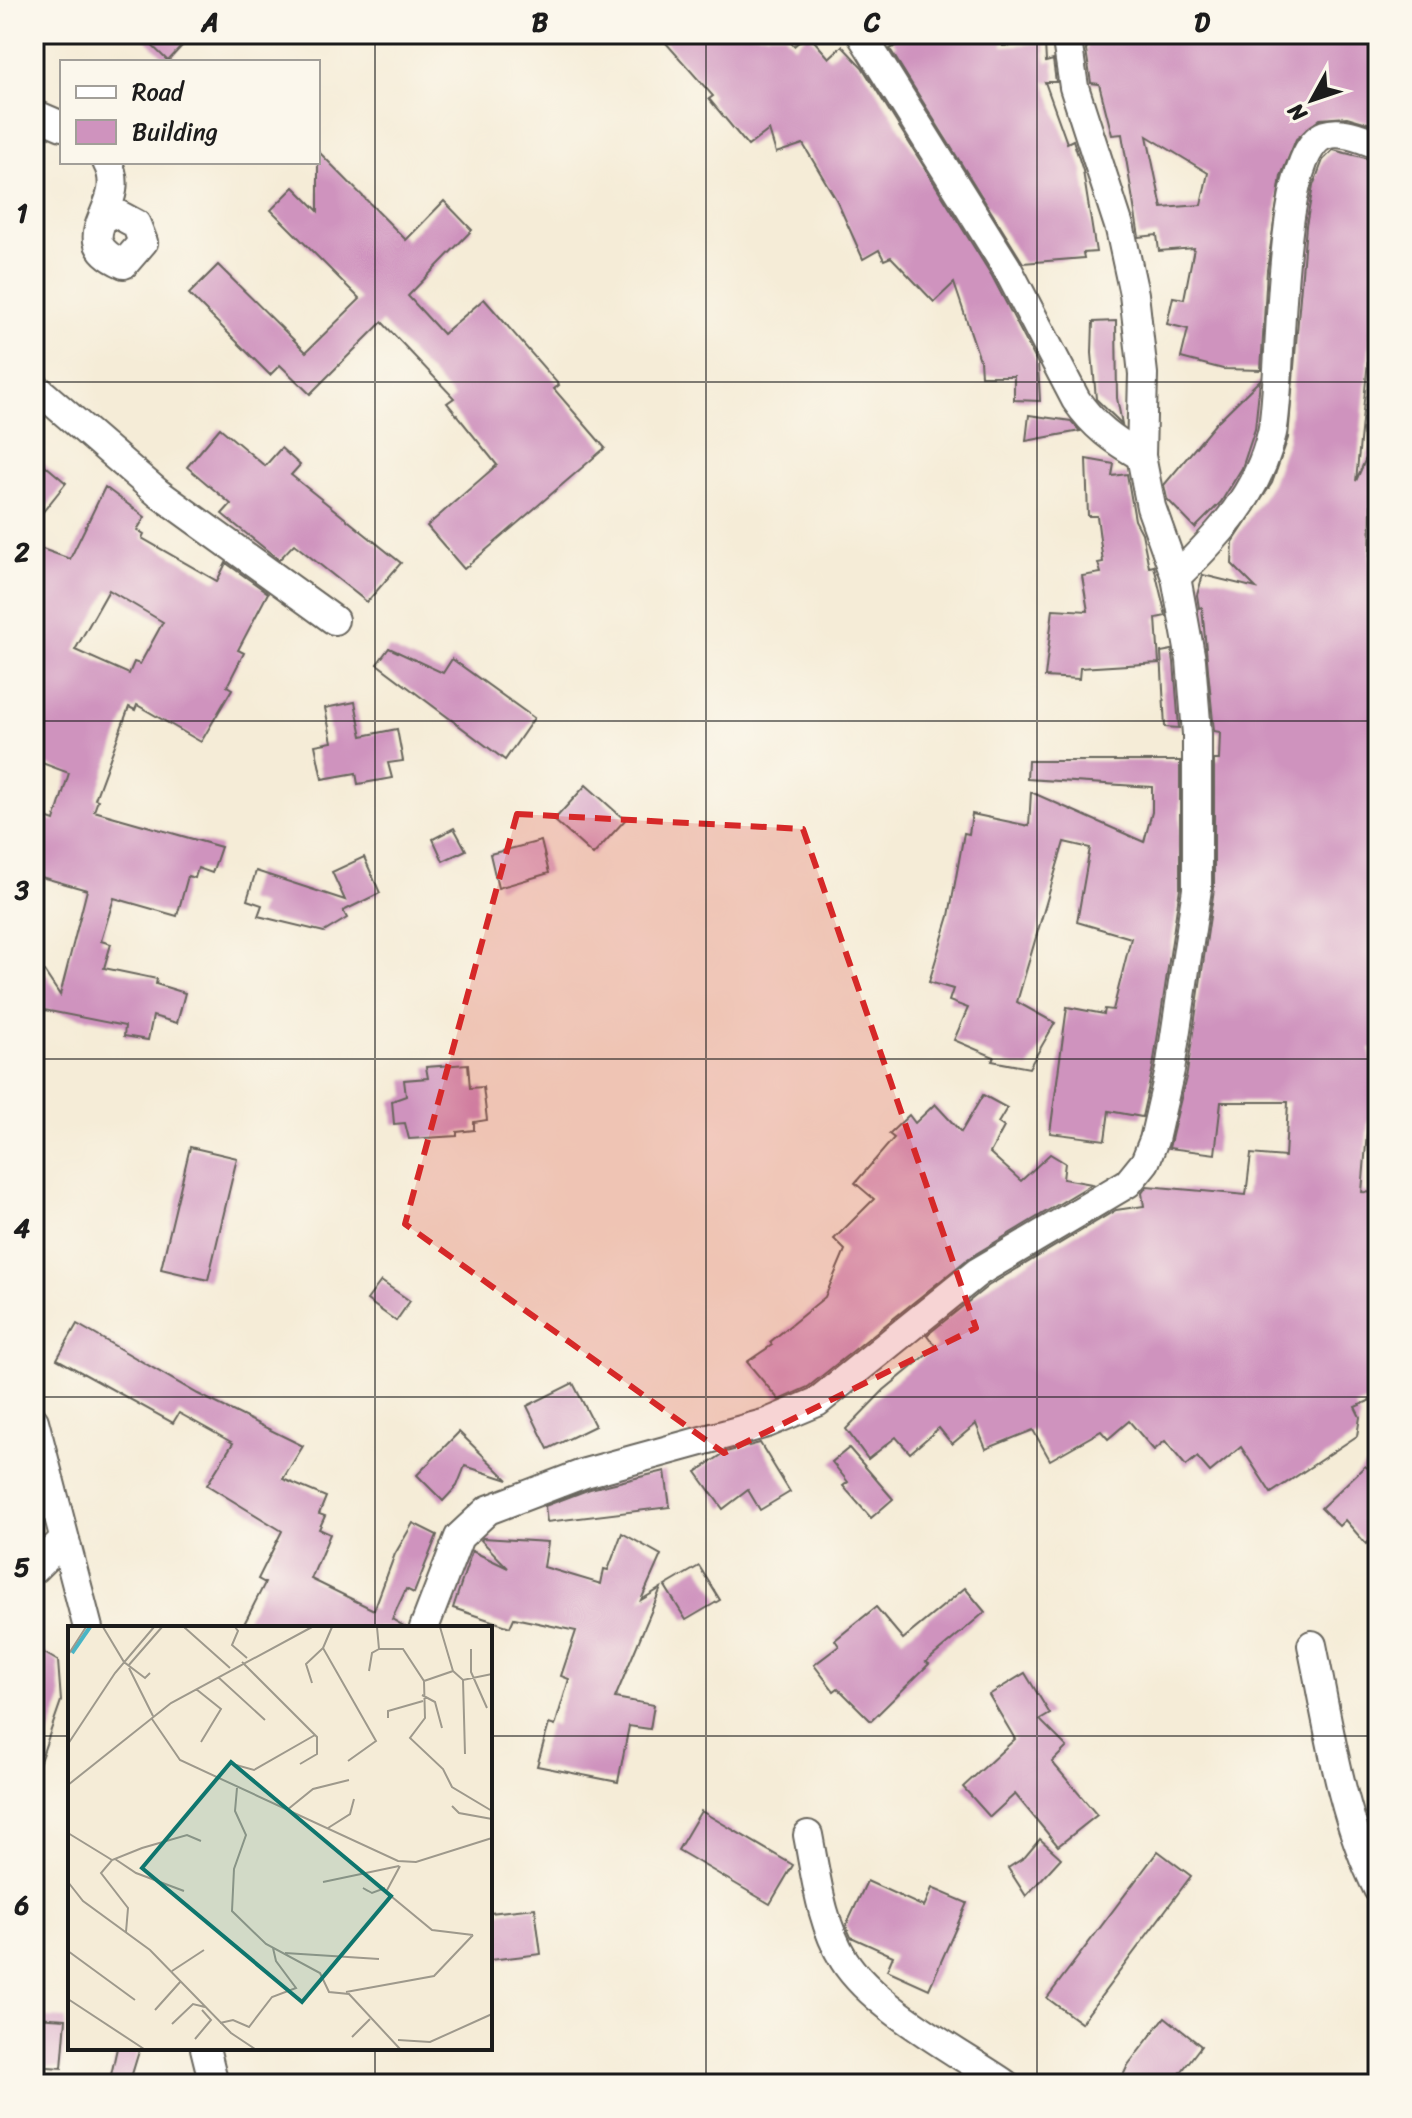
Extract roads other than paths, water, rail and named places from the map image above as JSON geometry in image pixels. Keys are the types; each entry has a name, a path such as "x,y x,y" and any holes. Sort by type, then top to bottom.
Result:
{"street":[{"path":"861,34 1007,268 1076,400 1090,420 1109,438 1141,456"},
{"path":"425,1626 459,1537 488,1510 585,1473 767,1423 817,1402 978,1272 1128,1183 1145,1162 1163,1110 1197,889 1197,734 1191,660 1176,577 1151,507 1141,456 1143,374 1134,294 1120,229 1074,87 1066,34"},
{"path":"34,114 60,125"},
{"path":"1176,577 1239,510 1259,471 1272,435 1278,395 1279,327 1292,195 1306,155 1323,135 1336,132 1378,144"},
{"path":"108,164 115,186 108,209"},
{"path":"34,386 158,493 334,620"},
{"path":"34,1421 87,1626"},
{"path":"34,1569 64,1539"},
{"path":"1312,1645 1337,1768 1354,1829 1378,1889"},
{"path":"808,1835 831,1932 843,1958 858,1978 882,2001 1005,2084"},
{"path":"206,2050 214,2084"}]}
